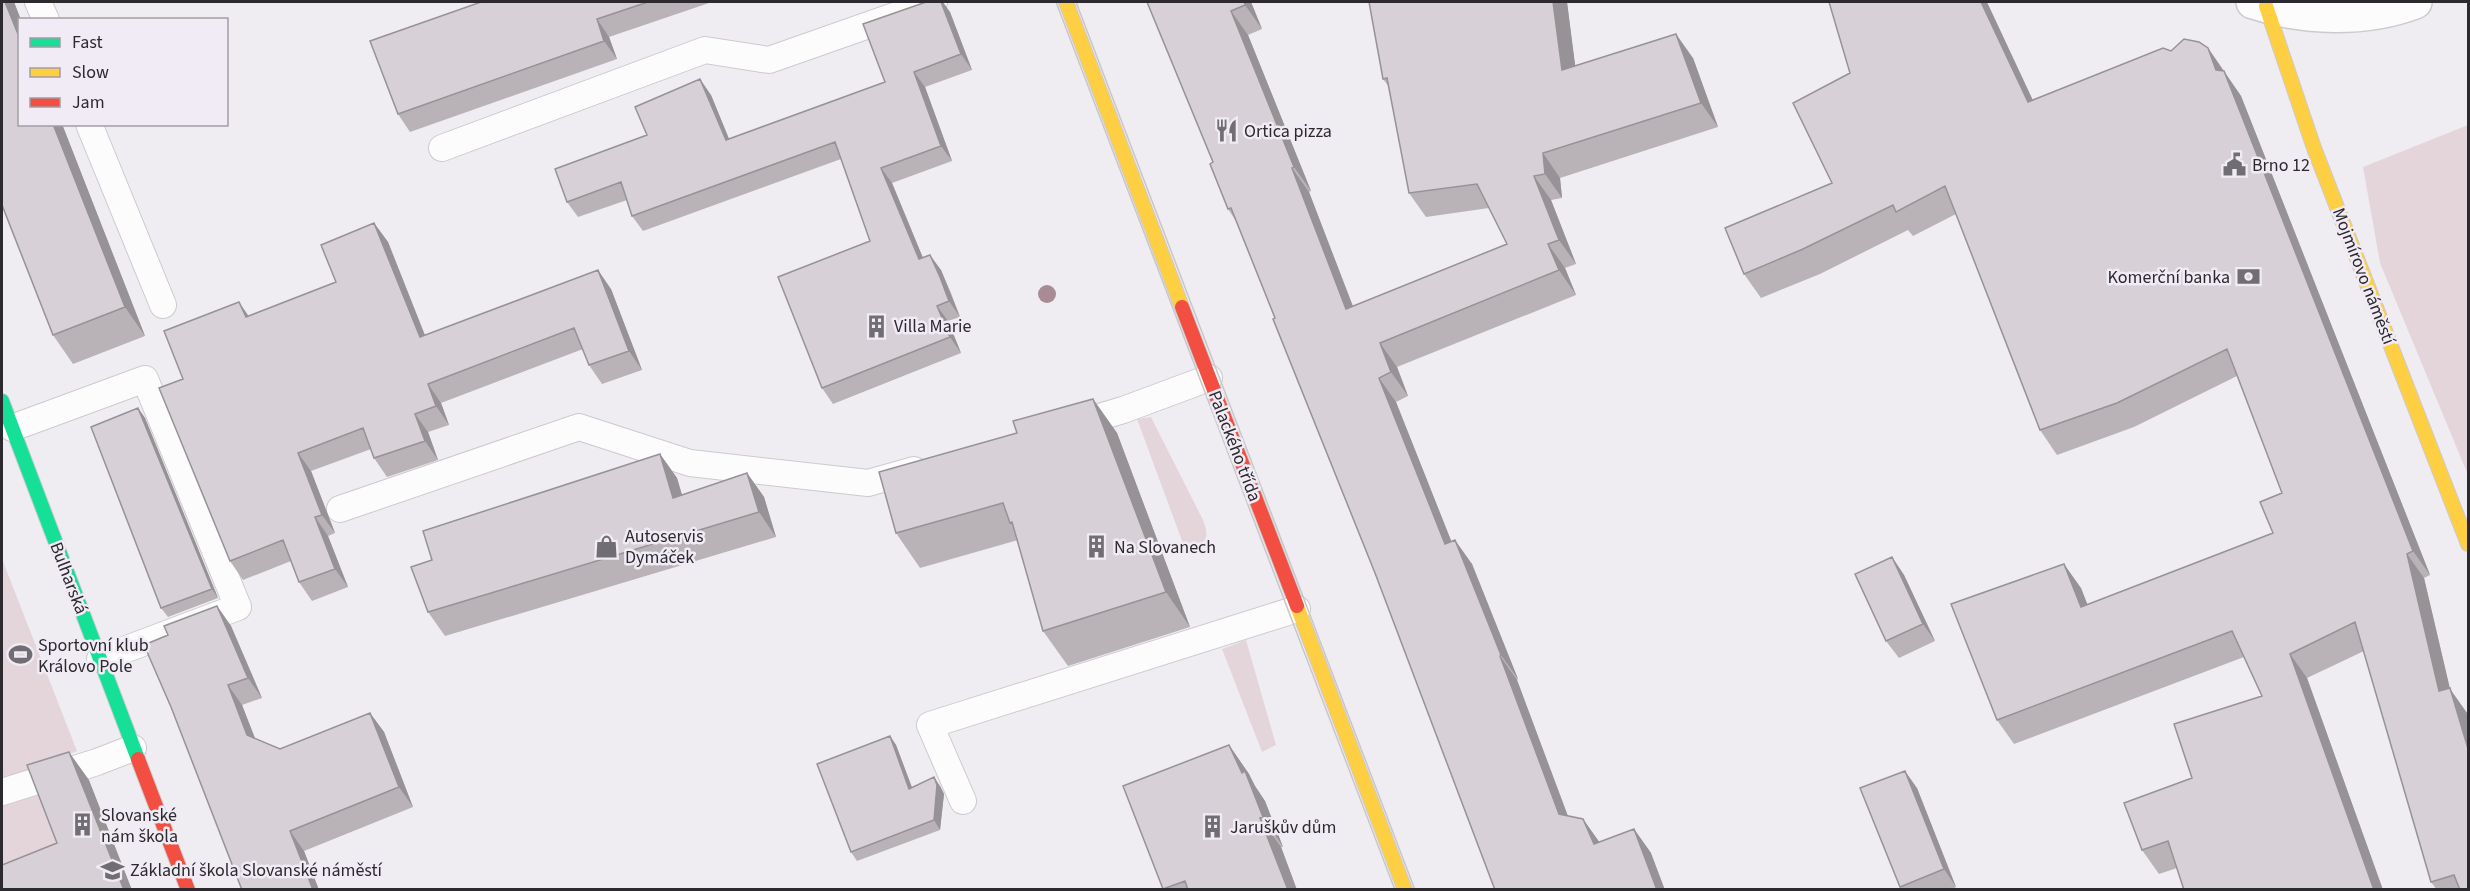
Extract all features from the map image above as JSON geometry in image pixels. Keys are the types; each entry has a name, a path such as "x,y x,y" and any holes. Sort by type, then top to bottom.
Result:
{"street":[{"name":"Palackého třída","path":"1066,2 1405,890"},
{"name":"Mojmírovo náměstí","path":"2259,4 2298,12 2351,15 2374,13 2415,2"},
{"name":"Mojmírovo náměstí","path":"2259,4 2283,60 2314,148 2469,544"},
{"name":"Bulharská","path":"2,401 188,890"}],"lane":[{"path":"38,2 45,18"},
{"path":"442,148 705,50 769,60 934,2"},
{"path":"90,126 163,305"},
{"path":"1052,430 1122,410 1209,378"},
{"path":"12,428 145,379 238,607 100,659"},
{"path":"340,509 579,427 690,463 868,483 937,463"},
{"path":"963,801 930,725 1298,609"},
{"path":"2,792 97,762 133,748"}],"shaded area":[{"path":"2468,125 2468,475 2380,263 2363,167"},
{"path":"1151,417 1205,527 1206,537 1202,543 1185,549 1137,419"},
{"name":"Sportovní klub Královo Pole","path":"2,559 77,751 36,768 80,879 2,889"},
{"path":"1246,640 1276,745 1262,752 1222,649"}],"building":[{"path":"2,2 5,2 18,34 18,126 54,126 125,307 53,335 2,205"},
{"path":"481,2 648,2 597,19 604,41 398,114 370,41"},
{"path":"926,2 941,2 961,54 914,72 941,146 881,168 919,259 930,255 940,277 949,301 937,306 950,337 822,388 778,277 870,241 835,142 632,216 621,182 567,202 555,169 647,135 635,107 700,79 726,140 885,82 863,24"},
{"path":"1147,2 1244,2 1245,5 1231,11 1294,167 1292,168 1346,309 1507,244 1477,184 1409,193 1387,78 1383,79 1369,2 1553,2 1562,70 1676,34 1701,103 1543,153 1545,174 1534,176 1559,240 1548,244 1559,270 1380,343 1391,372 1379,378 1445,544 1455,540 1501,655 1559,814 1583,819 1594,844 1634,829 1657,890 1495,890 1375,573 1231,208 1228,209 1210,164 1213,162"},
{"path":"1829,2 1981,2 2028,102 2163,48 2171,51 2184,39 2199,42 2208,48 2216,70 2224,71 2413,551 2407,554 2439,691 2450,688 2469,752 2469,890 2460,890 2454,875 2431,882 2355,622 2290,654 2374,890 2184,890 2168,841 2142,850 2124,803 2192,778 2174,724 2262,696 2232,631 1997,720 1951,604 2064,564 2081,607 2273,533 2260,502 2282,493 2227,349 2117,403 2040,430 1945,186 1896,212 1893,205 1803,249 1744,274 1725,228 1832,183 1793,103 1850,73"},
{"path":"374,223 420,337 598,270 629,351 589,365 574,328 428,384 436,406 415,414 425,441 374,458 363,428 298,453 322,515 315,517 335,569 299,582 283,540 230,561 159,388 183,379 164,331 239,302 246,317 336,282 321,245"},
{"name":"Na Slovanech","path":"1093,399 1166,592 1043,631 1012,522 1010,523 1003,503 896,533 879,472 1017,433 1013,421"},
{"path":"138,408 212,589 161,608 91,427"},
{"path":"660,454 673,498 747,473 759,512 428,612 411,567 432,560 423,531"},
{"path":"1892,557 1923,624 1886,641 1855,574"},
{"path":"217,606 248,678 228,685 247,735 280,749 370,713 399,787 290,831 313,890 242,890 171,707 144,645 168,635 164,626"},
{"path":"890,736 909,789 934,777 937,785 934,820 851,852 817,764"},
{"name":"Jaruškův dům","path":"1229,745 1242,773 1245,771 1263,817 1260,818 1288,890 1188,890 1185,881 1163,889 1123,786"},
{"path":"69,752 124,890 2,890 2,865 57,843 27,765"},
{"path":"1905,771 1944,869 1900,887 1860,788"}],"tram line":[{"path":"1056,2 1395,890"},
{"path":"1076,2 1415,890"}],"traffic: fast":[{"path":"2,401 138,759"}],"traffic: slow":[{"path":"1066,2 1182,307"},
{"path":"2266,6 2314,148 2468,544"},
{"path":"1297,606 1405,890"}],"traffic: jam":[{"path":"1182,307 1297,606"},
{"path":"138,759 188,890"}],"place":[{"name":"Ortica pizza","path":"1226,131"},
{"name":"Brno 12","path":"2234,165"},
{"name":"Komerční banka","path":"2248,277"},
{"name":"Villa Marie","path":"876,326"},
{"name":"Autoservis Dymáček","path":"607,546"},
{"name":"Na Slovanech","path":"1096,547"},
{"name":"Sportovní klub Královo Pole","path":"20,655"},
{"name":"Slovanské nám škola","path":"83,825"},
{"name":"Jaruškův dům","path":"1212,827"},
{"name":"Základní škola Slovanské náměstí","path":"112,870"}]}
